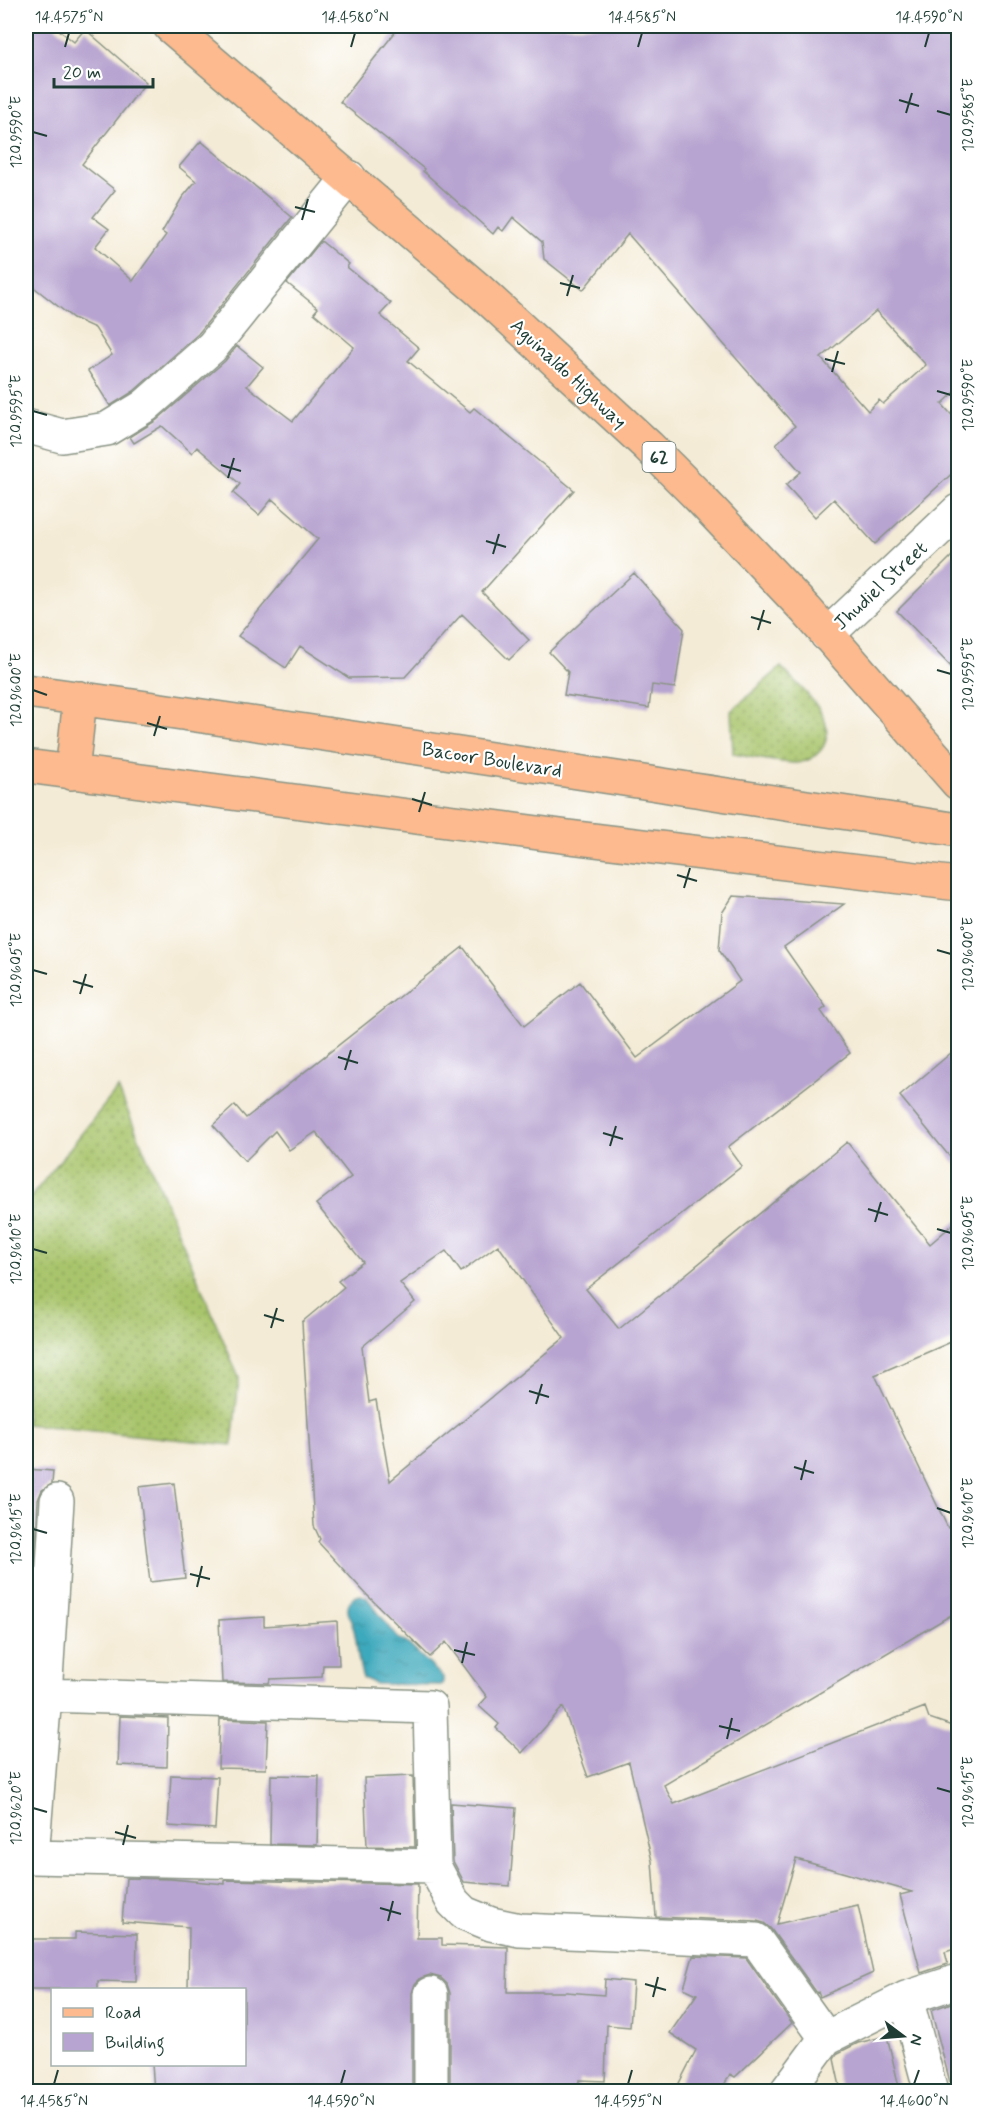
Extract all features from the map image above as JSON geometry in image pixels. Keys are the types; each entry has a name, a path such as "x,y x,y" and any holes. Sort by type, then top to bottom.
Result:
{"main road":[{"name":"Aguinaldo Highway","path":"170,26 479,290 648,446 749,549 958,783"},
{"name":"Bacoor Boulevard","path":"26,691 199,714 958,830"},
{"path":"72,772 80,698"},
{"path":"26,766 569,837 958,884"}],"street":[{"path":"26,426 62,436 107,429 145,406 212,346 349,177"},
{"name":"Jhudiel Street","path":"828,635 958,511"},
{"path":"57,1501 32,1857 434,1866"},
{"path":"45,1695 430,1707 434,1866 453,1902 464,1913 491,1924 520,1929 756,1940 826,2038"},
{"path":"786,2091 826,2038 906,1998 958,1981"},
{"path":"431,1995 431,2091"},
{"path":"906,1998 931,2091"}],"green space":[{"path":"781,667 807,694 823,716 827,727 826,739 821,750 810,759 797,763 733,754 731,711"},
{"path":"118,1088 239,1378 232,1445 26,1424 26,1203"}],"water":[{"path":"361,1595 367,1598 398,1638 407,1643 443,1677 441,1685 376,1684 363,1678 348,1610 351,1600"}],"building":[{"path":"26,26 54,26 74,42 85,29 146,82 82,164 115,190 93,217 109,229 95,247 133,281 166,235 162,232 182,198 196,181 179,167 201,141 292,217 198,334 134,391 110,406 88,371 112,355 95,328 73,318 26,281"},
{"path":"400,26 958,26 958,389 942,404 958,422 958,468 875,544 834,499 815,517 786,485 801,472 776,444 795,426 628,234 583,290 544,259 542,242 513,217 503,231 498,227 493,234 423,171 424,169 340,102","holes":["876,311 926,365 883,404 879,400 868,411 821,358"]},
{"path":"321,241 349,264 347,267 391,303 380,315 419,348 408,361 470,412 474,408 574,490 482,592 529,640 509,660 462,614 405,677 349,678 300,646 286,668 238,636 318,539 272,499 259,515 233,493 240,484 197,447 192,453 162,426 134,443 130,437 157,420 225,361 237,346 263,367 247,386 293,421 354,347 314,313 318,308 287,283"},
{"path":"958,550 958,674 897,611"},
{"path":"634,573 684,629 675,688 652,685 649,708 564,695 568,672 549,652"},
{"path":"733,896 844,904 784,947 826,1007 821,1011 850,1053 728,1147 742,1166 586,1289 619,1329 847,1142 930,1244 958,1220 958,1339 875,1375 948,1528 958,1524 958,1611 664,1785 674,1804 925,1707 929,1718 958,1728 958,1948 945,1952 948,1964 921,1973 900,1895 912,1892 796,1859 777,1924 858,1905 873,1973 820,1997 771,1929 764,1923 656,1917 652,1861 629,1762 588,1777 563,1707 522,1753 496,1728 499,1724 479,1706 487,1697 446,1642 430,1657 367,1595 318,1542 320,1539 314,1526 302,1322 344,1287 338,1281 363,1262 316,1204 351,1177 316,1132 289,1150 275,1131 245,1161 213,1125 235,1105 246,1118 463,947 524,1026 580,982 637,1058 740,981 719,950 722,913","holes":["498,1245 564,1338 390,1481 376,1400 369,1402 362,1347 415,1302 400,1283 446,1251 461,1272"]},
{"path":"958,1047 958,1167 900,1096"},
{"path":"26,1469 53,1471 52,1484 42,1490 38,1500 35,1560 26,1560"},
{"path":"174,1483 185,1578 150,1582 139,1487"},
{"path":"264,1617 264,1626 337,1621 339,1665 323,1665 322,1677 270,1679 269,1683 222,1682 219,1620"},
{"path":"120,1716 168,1718 167,1767 118,1765"},
{"path":"220,1719 268,1721 266,1769 218,1768"},
{"path":"171,1775 218,1777 215,1829 168,1826"},
{"path":"271,1775 319,1776 317,1845 270,1844"},
{"path":"413,1776 415,1847 367,1846 364,1778"},
{"path":"451,1803 516,1808 510,1886 464,1882 453,1861"},
{"path":"126,1878 225,1884 225,1880 418,1884 417,1938 442,1938 442,1945 508,1947 507,1992 566,1992 604,1995 605,1979 633,1982 630,2027 607,2025 605,2081 579,2080 578,2091 450,2091 450,1993 447,1984 441,1978 430,1975 421,1978 415,1984 412,1993 412,2091 154,2091 152,2066 246,2066 246,1988 188,1988 189,1927 122,1922"},
{"path":"75,1932 137,1934 136,1982 98,1981 98,1988 26,1989 26,1939 75,1939"},
{"path":"693,1956 746,1958 792,2023 735,2077 730,2074 721,2091 675,2091 696,2050 670,2033 697,1994 684,1988"},
{"path":"957,2001 958,2081 950,2082 931,2010"},
{"path":"887,2036 900,2091 841,2091 834,2059 838,2053 858,2043"}]}
